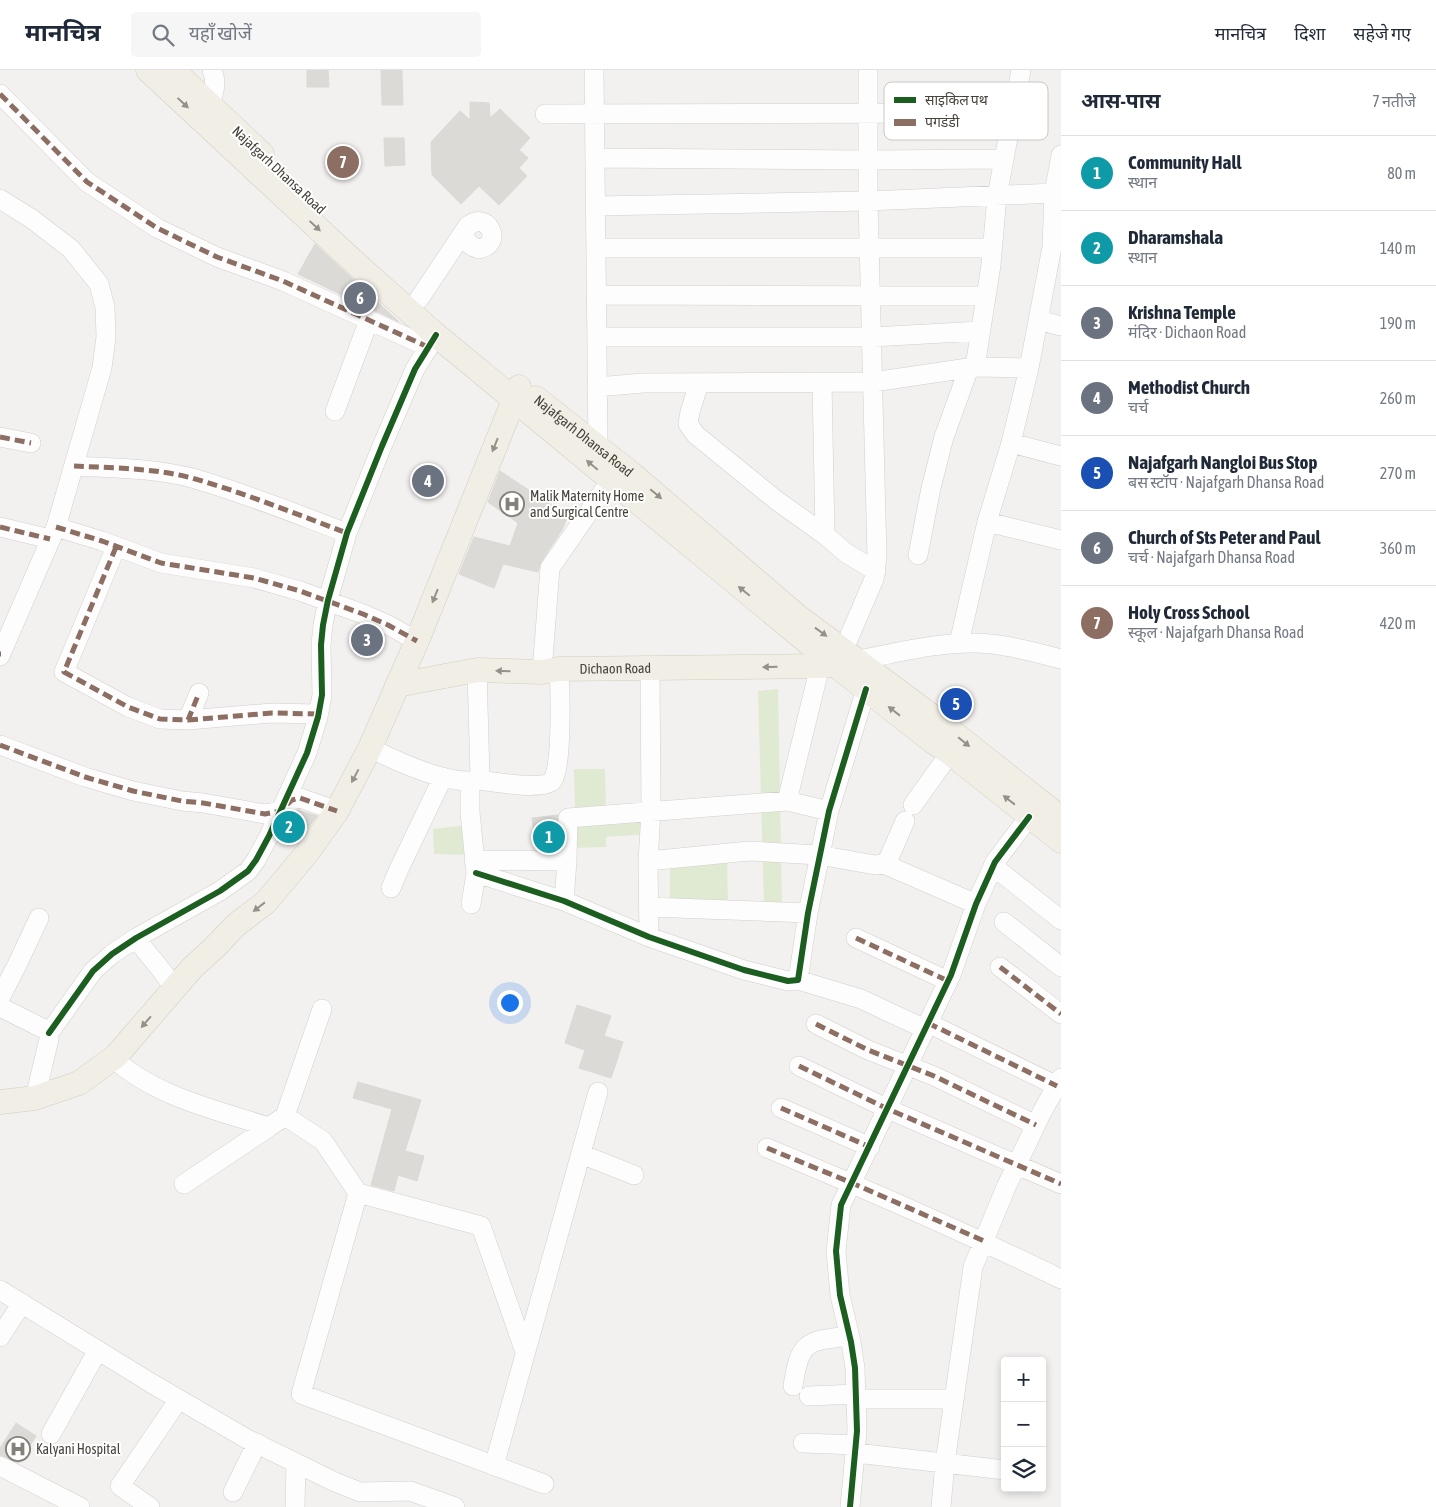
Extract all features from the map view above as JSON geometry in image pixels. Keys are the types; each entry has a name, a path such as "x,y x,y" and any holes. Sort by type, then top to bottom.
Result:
{"main road":[{"path":"148,70 352,260 432,341 516,392 611,480 712,562 733,582 840,660 866,689 1061,841"},
{"name":"Najafgarh Dhansa Road","path":"172,70 419,299 516,392 598,446 711,540 796,615 840,660 1061,818"},
{"path":"0,1102 35,1098 79,1083 113,1058 192,968 236,925 266,902 308,854 336,811 370,748 417,641 516,392"},
{"name":"Dichaon Road","path":"397,684 477,670 650,668 840,660"}],"street":[{"path":"209,104 214,96 215,84 212,70"},
{"path":"594,70 598,446"},
{"path":"787,801 876,571 874,382 868,201 868,70"},
{"path":"0,94 16,108 87,182 157,228 217,257 283,281 368,320 432,341 415,369 347,533 328,600 321,645 322,695 318,714 307,753 269,836 248,870 220,891 136,938 112,954 93,971 49,1034 35,1098"},
{"path":"546,114 884,112"},
{"path":"918,555 931,488 944,437 972,367 980,331 986,296 997,196 1008,140"},
{"path":"959,643 987,522 1011,444 1039,320 1055,270 1052,247 1054,193 1061,155"},
{"path":"595,158 1004,159"},
{"path":"596,206 868,201 1054,193"},
{"path":"0,199 32,219 71,249 99,284 105,307 106,337 102,368 53,533 0,655"},
{"path":"419,299 465,231"},
{"path":"596,248 992,248"},
{"path":"596,295 986,296"},
{"path":"335,411 368,320"},
{"path":"1039,320 1061,326"},
{"path":"597,337 872,338 980,331"},
{"path":"597,387 643,383 874,382 972,367 1029,368"},
{"path":"822,382 825,535"},
{"path":"699,383 688,424 696,435 776,500 825,535 846,553 876,571"},
{"path":"0,437 31,443"},
{"path":"1011,444 1060,450"},
{"path":"74,466 146,470 191,478 248,495 347,533"},
{"path":"370,748 430,774 443,777 522,785 551,782 555,777 559,754 551,670 550,568 611,480"},
{"path":"987,522 1061,540"},
{"path":"0,527 53,533 116,547 161,563 254,578 328,600 388,625 417,641"},
{"path":"116,547 64,672 128,707 160,719 188,720 272,713 318,714"},
{"name":"Dichaon Road","path":"840,660 959,643 1001,645 1061,659"},
{"path":"649,937 648,861 651,812 650,668"},
{"path":"471,904 475,867 470,812 474,780 480,776 477,670"},
{"path":"798,980 808,913 829,811 866,689"},
{"path":"188,720 199,693"},
{"path":"0,745 85,777 133,791 176,800 265,814 280,811 292,800 300,798 336,811"},
{"path":"884,864 889,858 941,747"},
{"path":"391,888 443,777"},
{"path":"564,901 568,818 787,801 829,811"},
{"path":"850,1507 856,1449 856,1396 855,1368 840,1295 836,1251 841,1206 948,981 976,904 993,866 1029,817"},
{"path":"648,861 749,850 819,855 875,865 884,864 976,904"},
{"path":"475,867 567,861"},
{"path":"993,866 1061,920"},
{"path":"475,867 564,901 649,937 744,970 788,981 798,980 861,999 1060,1081 1017,1164 973,1267 945,1463 941,1507"},
{"path":"648,908 808,913"},
{"path":"0,998 39,918"},
{"path":"1004,922 1061,967"},
{"path":"136,938 146,953 166,975 174,989"},
{"path":"856,938 948,981"},
{"path":"1000,967 1061,1014"},
{"path":"0,1007 46,1030 49,1034"},
{"path":"184,1184 285,1116 322,1009"},
{"path":"816,1024 868,1050 934,1076 1036,1126"},
{"path":"113,1058 128,1072 170,1093 269,1127"},
{"path":"799,1066 888,1109 1061,1184"},
{"path":"494,1466 598,1092"},
{"path":"781,1108 870,1147"},
{"path":"285,1116 324,1141 358,1193 481,1226 525,1352"},
{"path":"767,1148 984,1241 1061,1279"},
{"path":"581,1154 634,1176"},
{"path":"358,1193 300,1394 544,1484"},
{"path":"0,1290 179,1400 296,1463 360,1492 395,1499 410,1491 436,1504 455,1507"},
{"path":"0,1337 22,1303"},
{"path":"793,1386 797,1360 804,1349 821,1339 849,1336"},
{"path":"51,1434 98,1350"},
{"path":"809,1396 954,1399"},
{"path":"150,1507 120,1486 179,1400"},
{"path":"233,1492 256,1443"},
{"path":"803,1443 1001,1470"},
{"path":"295,1507 296,1463"},
{"path":"0,1466 77,1506"}],"green space":[{"path":"778,689 782,906 764,906 758,691"},
{"path":"574,769 605,769 606,811 575,811"},
{"path":"647,817 649,834 606,837 606,847 571,848 573,824"},
{"path":"468,825 470,855 434,854 433,829"},
{"path":"727,855 728,904 670,902 670,858"}],"building":[{"path":"307,70 328,70 329,87 307,87"},
{"path":"381,70 402,70 403,105 382,105"},
{"path":"470,102 489,103 490,118 500,109 530,138 519,150 528,158 519,168 527,176 499,205 479,186 461,204 432,175 431,142 460,111 470,120"},
{"path":"384,138 404,138 405,165 385,166"},
{"path":"315,244 399,322 298,274"},
{"path":"500,471 568,516 562,530 541,562 538,572 503,564 494,588 459,574 474,537 510,546 518,523 488,502"},
{"path":"298,810 317,816 307,829 289,818"},
{"path":"558,815 556,850 536,849 532,818"},
{"path":"577,1005 611,1016 604,1036 623,1042 611,1078 579,1068 585,1050 565,1043"},
{"path":"358,1082 421,1100 405,1151 424,1156 417,1181 398,1175 394,1191 371,1185 392,1109 353,1098"},
{"path":"16,1423 36,1436 19,1463 0,1455 0,1448"}],"marked path":[{"path":"0,94 87,182 157,228 217,257 283,281 428,347 426,350"},
{"path":"0,437 31,443"},
{"path":"74,466 148,470 192,478 251,497 347,533"},
{"path":"0,527 50,539"},
{"path":"56,527 102,541 161,563 254,578 300,591 363,614 417,641"},
{"path":"116,547 64,672 128,707 160,719 188,720 199,693"},
{"path":"188,720 272,713 318,714"},
{"path":"0,745 85,777 133,791 182,801 265,814 280,811 292,800 300,798 337,811"},
{"path":"856,938 948,981"},
{"path":"1000,967 1061,1014"},
{"path":"928,1023 1057,1086"},
{"path":"816,1024 868,1050 934,1076 1036,1125"},
{"path":"799,1066 888,1109 1061,1184"},
{"path":"781,1108 870,1147"},
{"path":"767,1148 984,1241"}],"cycle path":[{"path":"49,1033 93,971 112,954 136,938 220,891 248,871 256,860 307,753 318,717 322,695 321,645 323,625 347,533 415,369 436,335"},
{"path":"476,873 564,901 649,937 744,970 788,981 798,980 808,913 829,811 866,689"},
{"path":"850,1507 857,1431 855,1368 840,1295 836,1251 841,1205 951,975 976,904 995,862 1029,817"}],"place":[{"name":"Holy Cross School","path":"343,162"},
{"name":"Church of Sts Peter and Paul","path":"360,298"},
{"name":"Methodist Church","path":"428,481"},
{"name":"Malik Maternity Home and Surgical Centre","path":"512,504"},
{"name":"Krishna Temple","path":"367,640"},
{"name":"Najafgarh Nangloi Bus Stop","path":"956,704"},
{"name":"Dharamshala","path":"289,827"},
{"name":"Community Hall","path":"549,837"},
{"name":"Kalyani Hospital","path":"18,1449"}]}
